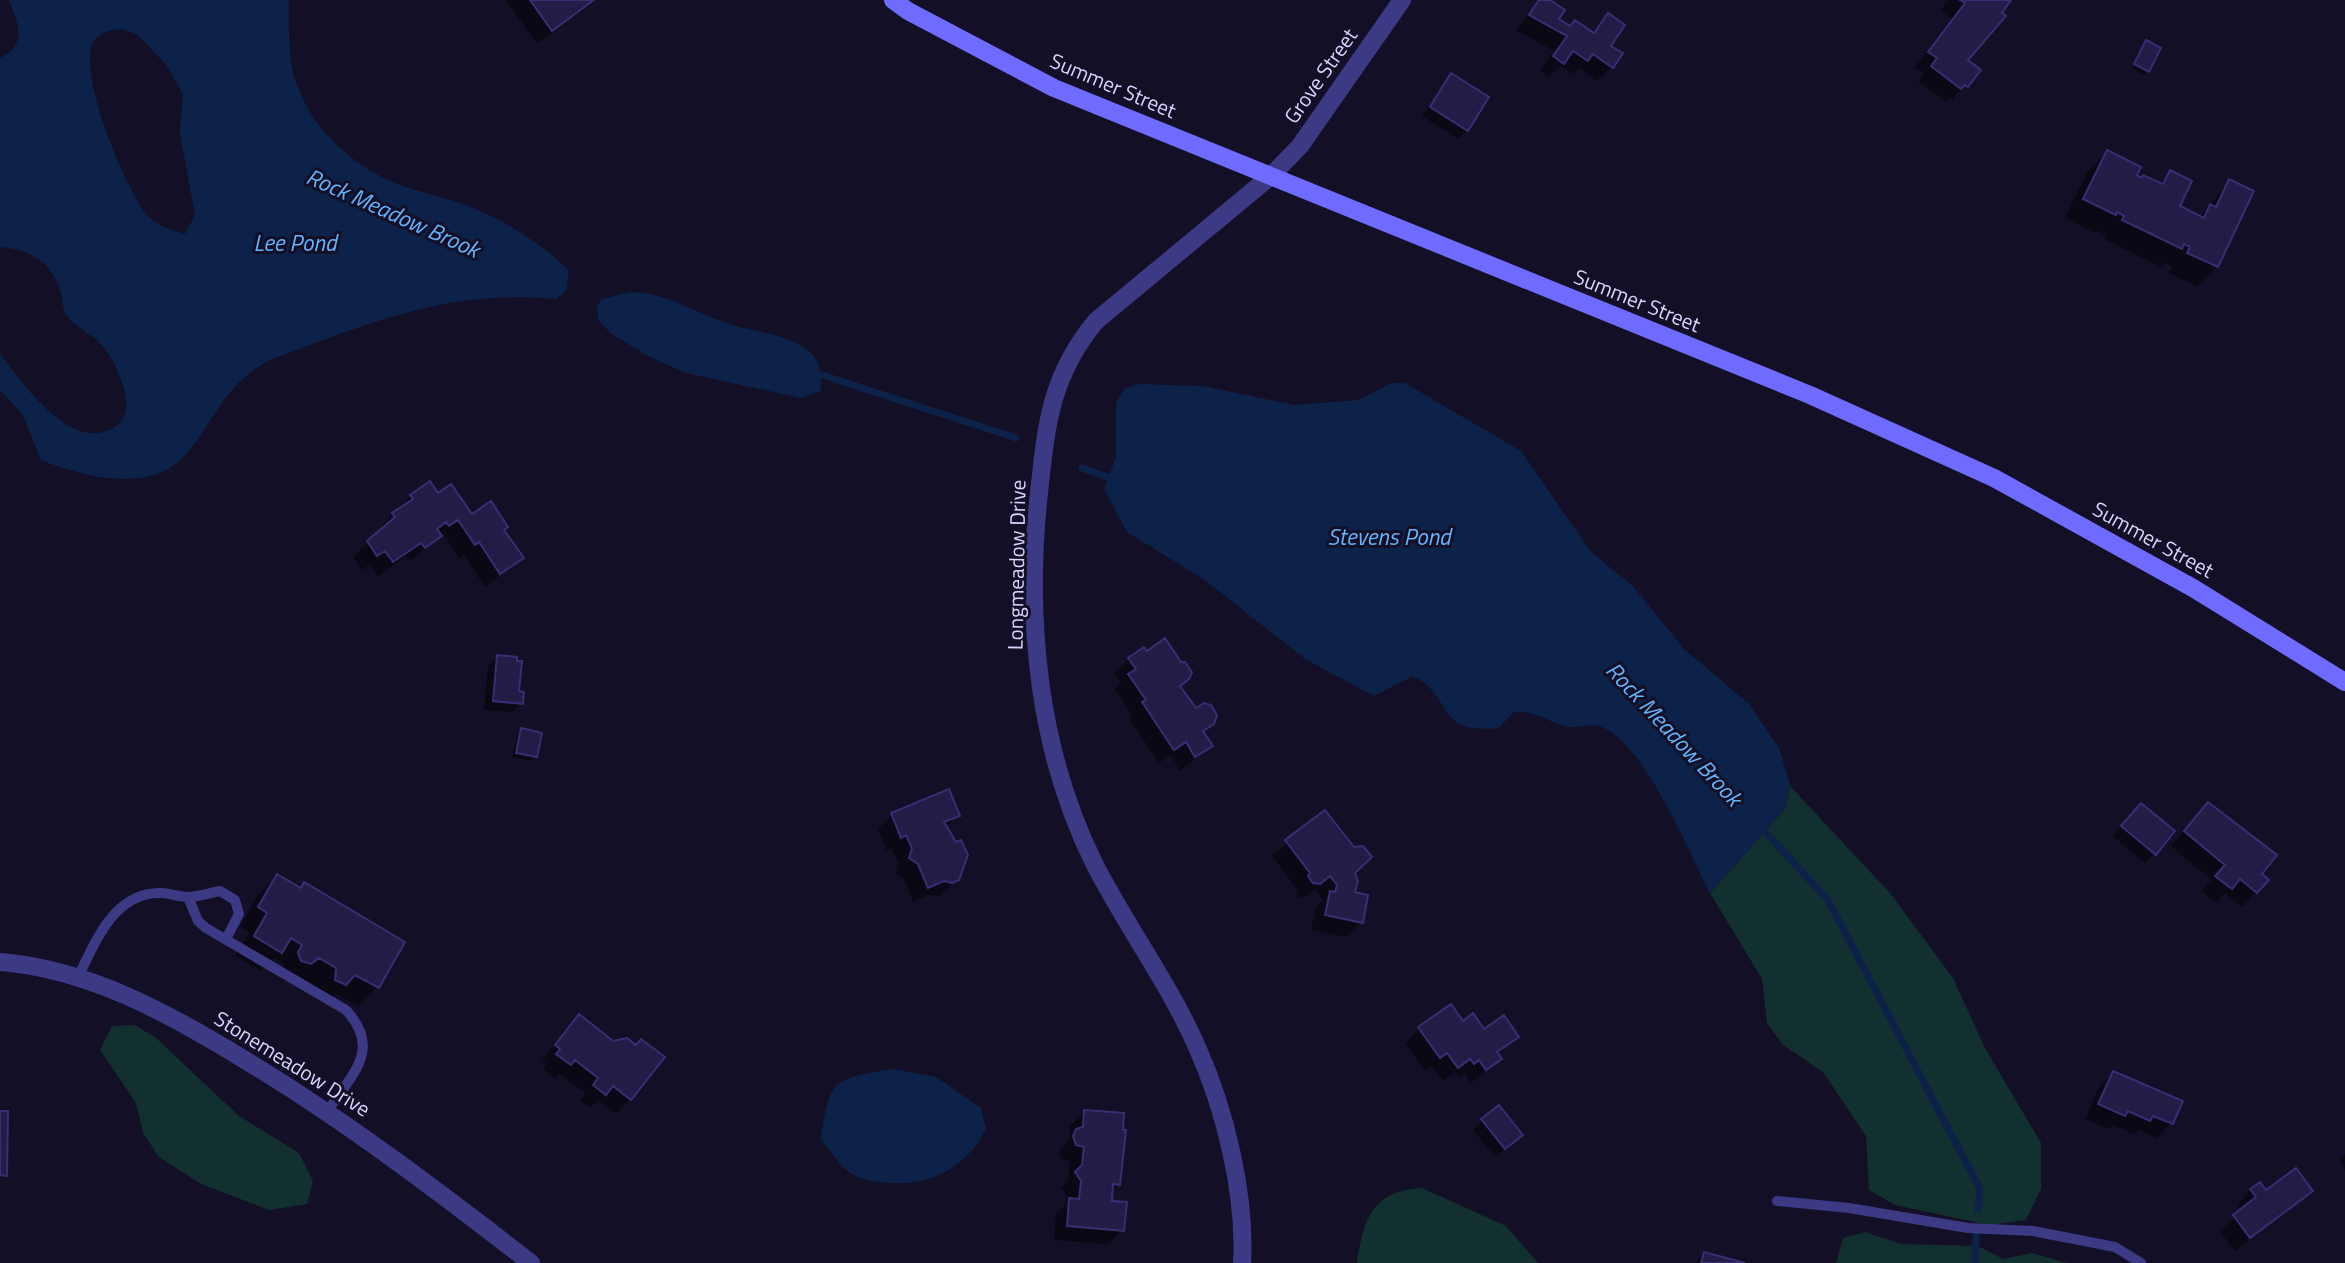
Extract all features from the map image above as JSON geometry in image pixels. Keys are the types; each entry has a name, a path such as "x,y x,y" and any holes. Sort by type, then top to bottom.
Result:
{"main road":[{"name":"Summer Street","path":"893,0 908,11 1054,88 1810,395 1994,478 2193,588 2345,682"}],"street":[{"name":"Grove Street","path":"1272,175 1300,146 1402,0"},
{"name":"Longmeadow Drive","path":"1242,1263 1238,1201 1230,1148 1207,1072 1182,1019 1094,862 1054,755 1036,649 1037,518 1052,397 1061,373 1080,340 1115,303 1272,175"},
{"name":"Stonemeadow Drive","path":"0,962 78,977 195,1030 380,1147 531,1263"}],"lane":[{"path":"78,977 97,939 119,908 134,897 161,893 188,897 220,891 234,900 239,914 226,939"},
{"path":"188,897 198,921 346,1010 359,1025 364,1036 359,1062 327,1112"},
{"path":"1777,1201 1849,1208 1968,1228 2033,1231 2115,1247 2141,1263"}],"green space":[{"path":"1790,786 1890,893 1953,978 1985,1048 2041,1143 2041,1189 2026,1220 1988,1225 1895,1205 1869,1190 1866,1136 1823,1072 1783,1045 1767,1023 1762,979 1710,893 1785,809"},
{"path":"134,1025 155,1037 239,1116 299,1153 313,1181 307,1204 269,1210 201,1184 159,1157 143,1133 136,1103 100,1050 112,1026"},
{"path":"1422,1188 1506,1226 1538,1263 1357,1263 1363,1233 1373,1210 1381,1201 1392,1195"},
{"path":"1865,1232 1901,1244 1978,1246 2003,1259 2032,1253 2067,1263 1836,1263 1843,1238"}],"water":[{"name":"Lee Pond","path":"9,0 289,0 290,46 295,80 306,106 339,147 382,177 474,208 518,231 546,250 569,271 566,291 556,299 517,297 444,304 376,322 270,360 254,370 231,391 186,454 172,467 155,475 116,479 77,472 41,460 23,415 0,390 0,354 43,406 75,429 93,433 110,430 123,418 126,399 119,373 106,350 66,315 60,289 50,270 29,254 0,247 0,58 9,52 18,40 17,25","holes":["119,29 139,36 166,65 183,94 180,133 195,215 185,234 158,224 140,205 117,159 97,103 90,56 94,41 103,33"]},
{"path":"631,292 658,296 733,325 797,343 810,352 817,362 821,391 801,398 686,373 650,357 610,333 598,319 597,307 602,299"},
{"name":"Stevens Pond","path":"1391,383 1405,383 1521,451 1591,552 1632,585 1684,649 1749,704 1779,748 1790,784 1785,809 1710,893 1649,776 1618,738 1602,727 1569,727 1521,712 1514,712 1499,728 1479,729 1464,726 1448,713 1426,685 1413,676 1374,696 1305,659 1205,580 1127,532 1104,489 1116,457 1116,403 1125,388 1140,384 1202,386 1295,405 1359,400"},
{"path":"893,1069 936,1077 981,1108 986,1129 969,1154 946,1171 920,1181 885,1183 853,1175 821,1139 827,1104 838,1085 846,1079"}],"building":[{"path":"530,0 594,0 552,31"},
{"path":"1539,0 1550,0 1565,10 1559,19 1570,26 1575,20 1594,33 1608,13 1625,25 1611,46 1623,53 1613,68 1593,54 1588,61 1573,51 1564,64 1553,56 1567,36 1529,15"},
{"path":"1960,0 2011,0 2002,13 2006,16 1968,60 1981,70 1968,87 1965,85 1961,89 1931,66 1937,58 1928,52 1965,3"},
{"path":"2146,40 2161,48 2149,72 2134,64"},
{"path":"1451,73 1489,97 1468,131 1430,107"},
{"path":"2107,150 2141,167 2137,175 2142,178 2143,175 2163,184 2170,170 2192,181 2180,206 2204,218 2210,204 2216,207 2229,179 2254,191 2218,267 2187,253 2190,247 2184,244 2182,249 2122,220 2124,216 2117,212 2116,215 2083,199"},
{"path":"430,481 438,493 451,484 472,514 491,501 508,527 504,530 524,558 500,574 479,542 475,545 458,520 449,526 446,522 437,529 442,536 425,548 421,543 393,562 385,551 377,556 367,541 395,517 392,513 413,499 410,495"},
{"path":"1165,638 1181,662 1185,662 1192,672 1189,679 1180,686 1196,708 1204,703 1211,705 1217,715 1214,724 1203,731 1213,746 1195,757 1186,742 1174,750 1142,702 1146,700 1128,674 1136,669 1128,658 1144,647 1147,651"},
{"path":"497,655 517,657 517,661 522,661 519,691 524,692 523,704 493,701"},
{"path":"521,728 542,733 537,757 516,753"},
{"path":"949,789 960,816 944,822 956,842 961,840 968,855 959,880 952,883 944,881 928,888 918,864 909,858 912,848 906,835 901,838 891,813"},
{"path":"2208,802 2277,855 2262,874 2269,880 2257,893 2240,879 2232,889 2215,876 2225,865 2184,831"},
{"path":"2141,803 2175,831 2156,855 2121,826"},
{"path":"1325,810 1354,847 1363,846 1372,857 1355,873 1358,881 1355,892 1368,895 1363,923 1325,915 1330,891 1335,892 1337,885 1330,876 1320,884 1313,883 1308,876 1310,873 1285,840"},
{"path":"277,874 301,888 304,882 405,942 379,988 355,975 346,985 335,980 336,968 319,958 311,964 301,961 298,952 302,945 291,938 282,953 254,936 267,913 258,907"},
{"path":"1451,1004 1463,1021 1473,1013 1484,1029 1504,1015 1519,1037 1497,1052 1502,1059 1486,1070 1479,1060 1474,1064 1470,1059 1458,1068 1447,1053 1440,1058 1418,1027"},
{"path":"579,1014 613,1041 627,1038 636,1045 641,1039 665,1057 631,1100 613,1086 606,1095 593,1085 598,1078 575,1060 571,1065 556,1054 560,1049 555,1045"},
{"path":"2113,1071 2183,1101 2173,1124 2153,1116 2150,1121 2128,1111 2125,1116 2098,1104"},
{"path":"1499,1105 1523,1135 1505,1149 1481,1119"},
{"path":"1084,1110 1124,1113 1123,1130 1126,1130 1120,1185 1113,1184 1112,1201 1127,1202 1124,1231 1067,1226 1069,1198 1079,1199 1081,1181 1075,1172 1082,1165 1084,1147 1076,1145 1073,1136 1076,1129 1083,1127"},
{"path":"0,1111 8,1111 7,1176 0,1175"},
{"path":"2296,1168 2313,1191 2250,1238 2233,1215 2256,1197 2250,1189 2260,1182 2266,1190"},
{"path":"1704,1252 1745,1263 1701,1263"}],"waterway":[{"name":"Rock Meadow Brook","path":"813,372 1016,438"},
{"name":"Rock Meadow Brook","path":"1082,468 1115,480"},
{"name":"Rock Meadow Brook","path":"1758,824 1828,900 1980,1189 1978,1210"},
{"name":"Rock Meadow Brook","path":"1975,1263 1976,1236"}]}
